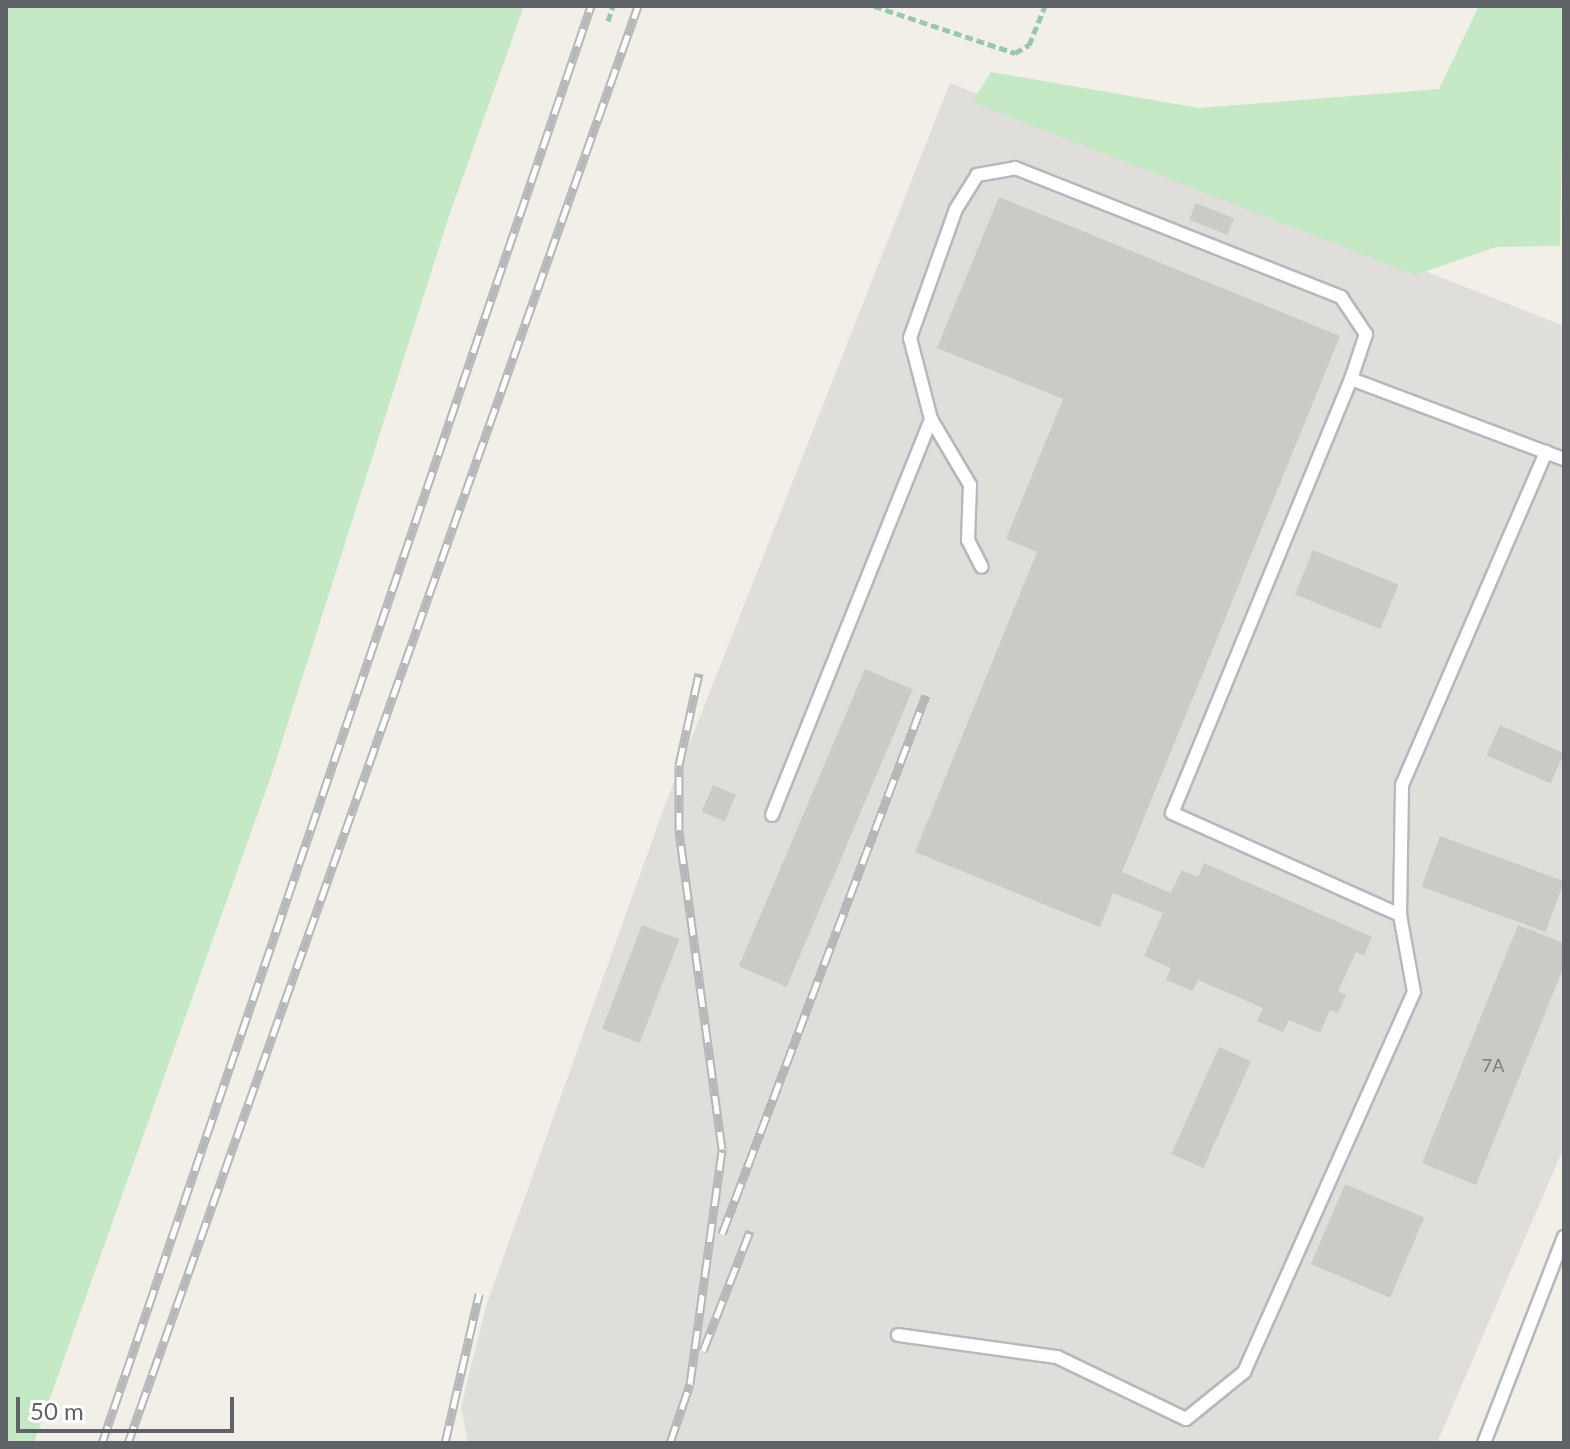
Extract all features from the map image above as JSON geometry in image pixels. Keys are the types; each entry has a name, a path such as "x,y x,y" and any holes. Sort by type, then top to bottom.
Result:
{"lane":[{"path":"982,567 968,540 970,485 931,419 910,338 956,209 977,175 1015,168 1341,297 1366,334 1351,379 1172,813 1400,915"},
{"path":"1351,379 1564,459"},
{"path":"772,815 931,419"},
{"path":"898,1335 1057,1357 1186,1419 1244,1372 1414,992 1400,915 1402,785 1546,452"},
{"path":"1484,1443 1564,1237"}],"path":[{"path":"608,21 613,6"},
{"path":"874,6 1015,53 1029,45 1045,6"}],"shaded area":[{"path":"950,83 1564,326 1564,1147 1437,1443 468,1443 461,1407 486,1306 662,813"}],"green space":[{"path":"6,6 524,6 449,216 272,773 34,1443 6,1443"},
{"path":"1479,6 1564,6 1560,246 1496,247 1415,275 972,102 991,72 1199,108 1439,89"}],"building":[{"path":"999,197 1340,336 1122,872 1171,893 1182,870 1198,877 1204,863 1372,937 1364,955 1356,952 1338,991 1346,995 1338,1013 1330,1010 1320,1033 1289,1020 1283,1032 1257,1021 1263,1008 1198,980 1193,991 1166,980 1171,968 1144,956 1163,913 1113,893 1100,927 915,852 1037,552 1006,539 1063,399 937,348"},
{"path":"1196,203 1234,218 1227,235 1189,220"},
{"path":"1313,550 1398,584 1380,629 1295,595"},
{"path":"865,669 913,689 787,987 739,966"},
{"path":"1500,725 1564,753 1551,784 1487,755"},
{"path":"713,785 736,795 725,821 702,812"},
{"path":"1440,836 1564,881 1546,932 1422,887"},
{"path":"642,925 679,939 640,1043 602,1029"},
{"path":"1518,925 1564,943 1564,966 1476,1185 1422,1163"},
{"path":"1219,1047 1251,1061 1203,1168 1171,1154"},
{"path":"1345,1184 1424,1218 1390,1298 1311,1264"}],"railway":[{"path":"102,1443 591,6"},
{"path":"128,1443 638,6"},
{"path":"670,1443 690,1384 722,1149 679,830 679,765 699,673"},
{"path":"722,1234 926,695"},
{"path":"703,1351 750,1231"},
{"path":"445,1443 479,1294"}]}
